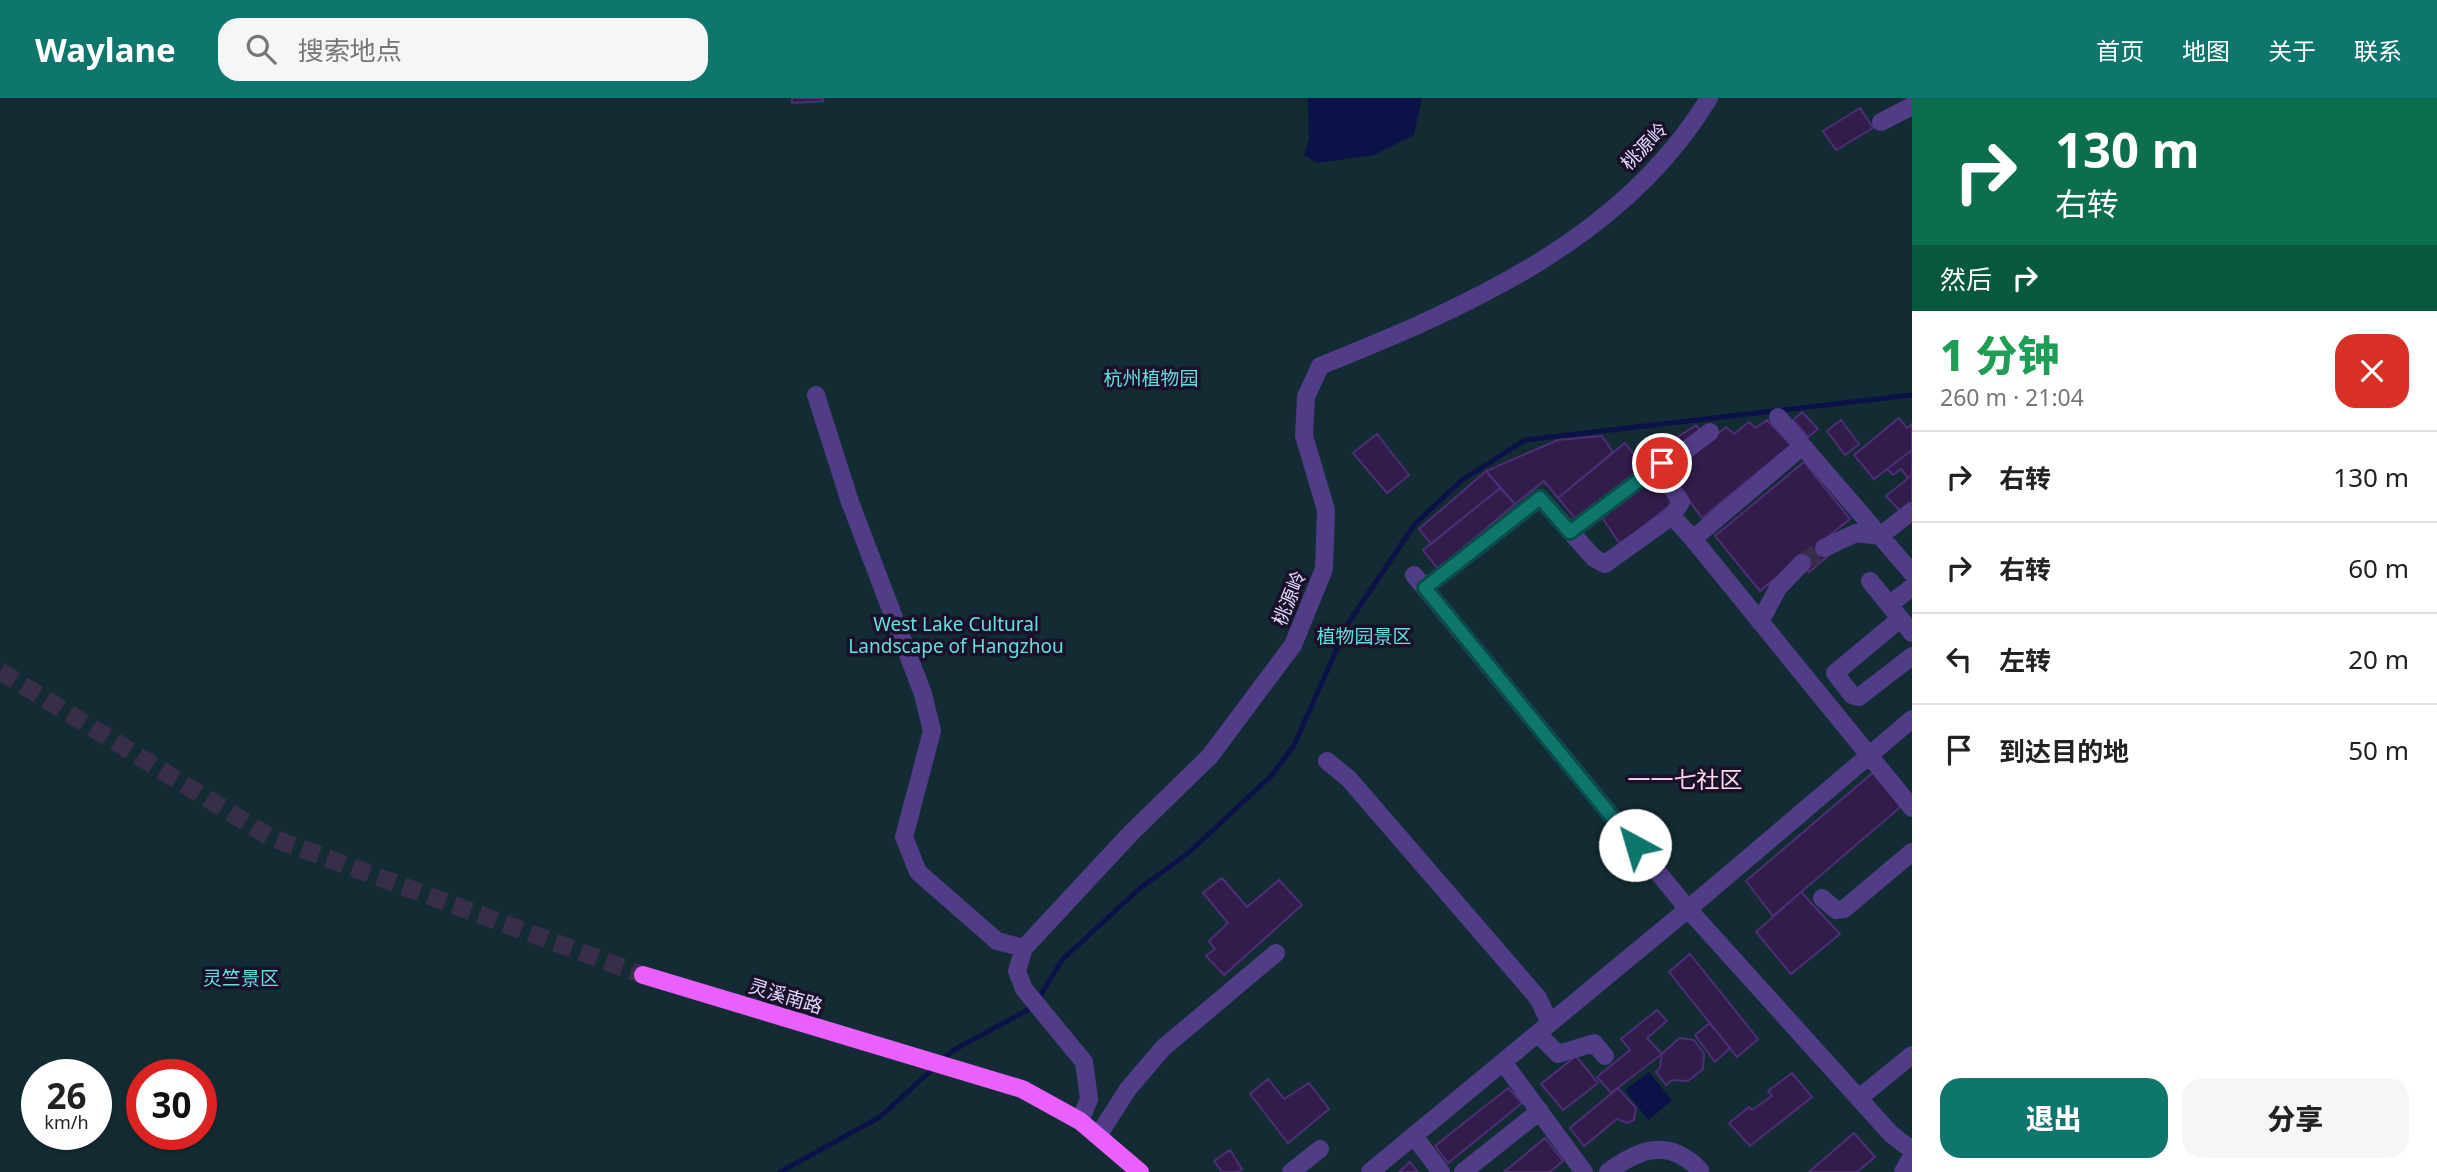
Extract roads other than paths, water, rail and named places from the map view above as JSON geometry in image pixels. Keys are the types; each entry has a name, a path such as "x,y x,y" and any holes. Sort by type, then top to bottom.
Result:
{"main road":[{"name":"灵溪南路","path":"643,975 1023,1089 1080,1121"},
{"path":"1080,1121 1140,1172"}],"street":[{"name":"桃源岭","path":"1024,948 1131,833 1210,756 1293,645 1324,569 1326,510 1304,436 1306,397 1320,366 1457,307 1545,260 1611,210 1691,127 1709,98"},
{"path":"1881,122 1912,106"},
{"path":"816,395 850,502 923,694 932,732 904,837 918,872 997,941 1024,948 1017,971 1028,994 1084,1062 1089,1099 1080,1121"},
{"path":"1778,417 1912,573"},
{"path":"1570,532 1657,467 1674,459 1710,432"},
{"path":"1693,539 1799,449 1807,451"},
{"path":"1657,467 1681,502 1672,516 1605,564 1594,558 1540,498 1420,582 1688,909 1891,1133 1912,1150"},
{"path":"1824,548 1856,533 1880,536 1912,511"},
{"path":"1672,516 1912,808"},
{"path":"1760,622 1778,589 1802,563"},
{"path":"1870,581 1912,633"},
{"path":"1912,587 1895,612 1836,673 1852,695 1859,697 1912,656"},
{"path":"1370,1172 1688,909 1912,719"},
{"path":"1327,761 1349,779 1538,998 1544,1029 1558,1054 1594,1043 1605,1056"},
{"path":"1822,898 1836,910 1844,909 1912,852"},
{"path":"1098,1136 1128,1089 1163,1048 1276,953"},
{"path":"1859,1098 1912,1055"},
{"path":"1503,1062 1579,1170"},
{"path":"1463,1172 1540,1111"},
{"path":"1414,1136 1441,1172"},
{"path":"1291,1172 1320,1149"},
{"path":"1608,1172 1630,1156 1660,1150 1685,1154 1700,1170"},
{"path":"1903,1172 1912,1156"}],"waterway":[{"path":"1038,999 1062,960 1140,888 1186,855 1272,775 1294,745 1349,622 1415,524 1462,480 1525,440 1912,395"},
{"path":"942,1060 952,1051 1033,1007"},
{"path":"780,1172 880,1117 935,1067"}],"tunnel":[{"path":"1802,563 1824,548"},
{"path":"0,671 270,837 643,975"}],"district":[{"name":"一一七社区","path":"1685,780"}],"park label":[{"name":"杭州植物园","path":"1151,378"},
{"name":"West Lake Cultural Landscape of Hangzhou","path":"956,635"},
{"name":"植物园景区","path":"1364,636"},
{"name":"灵竺景区","path":"241,978"}]}
